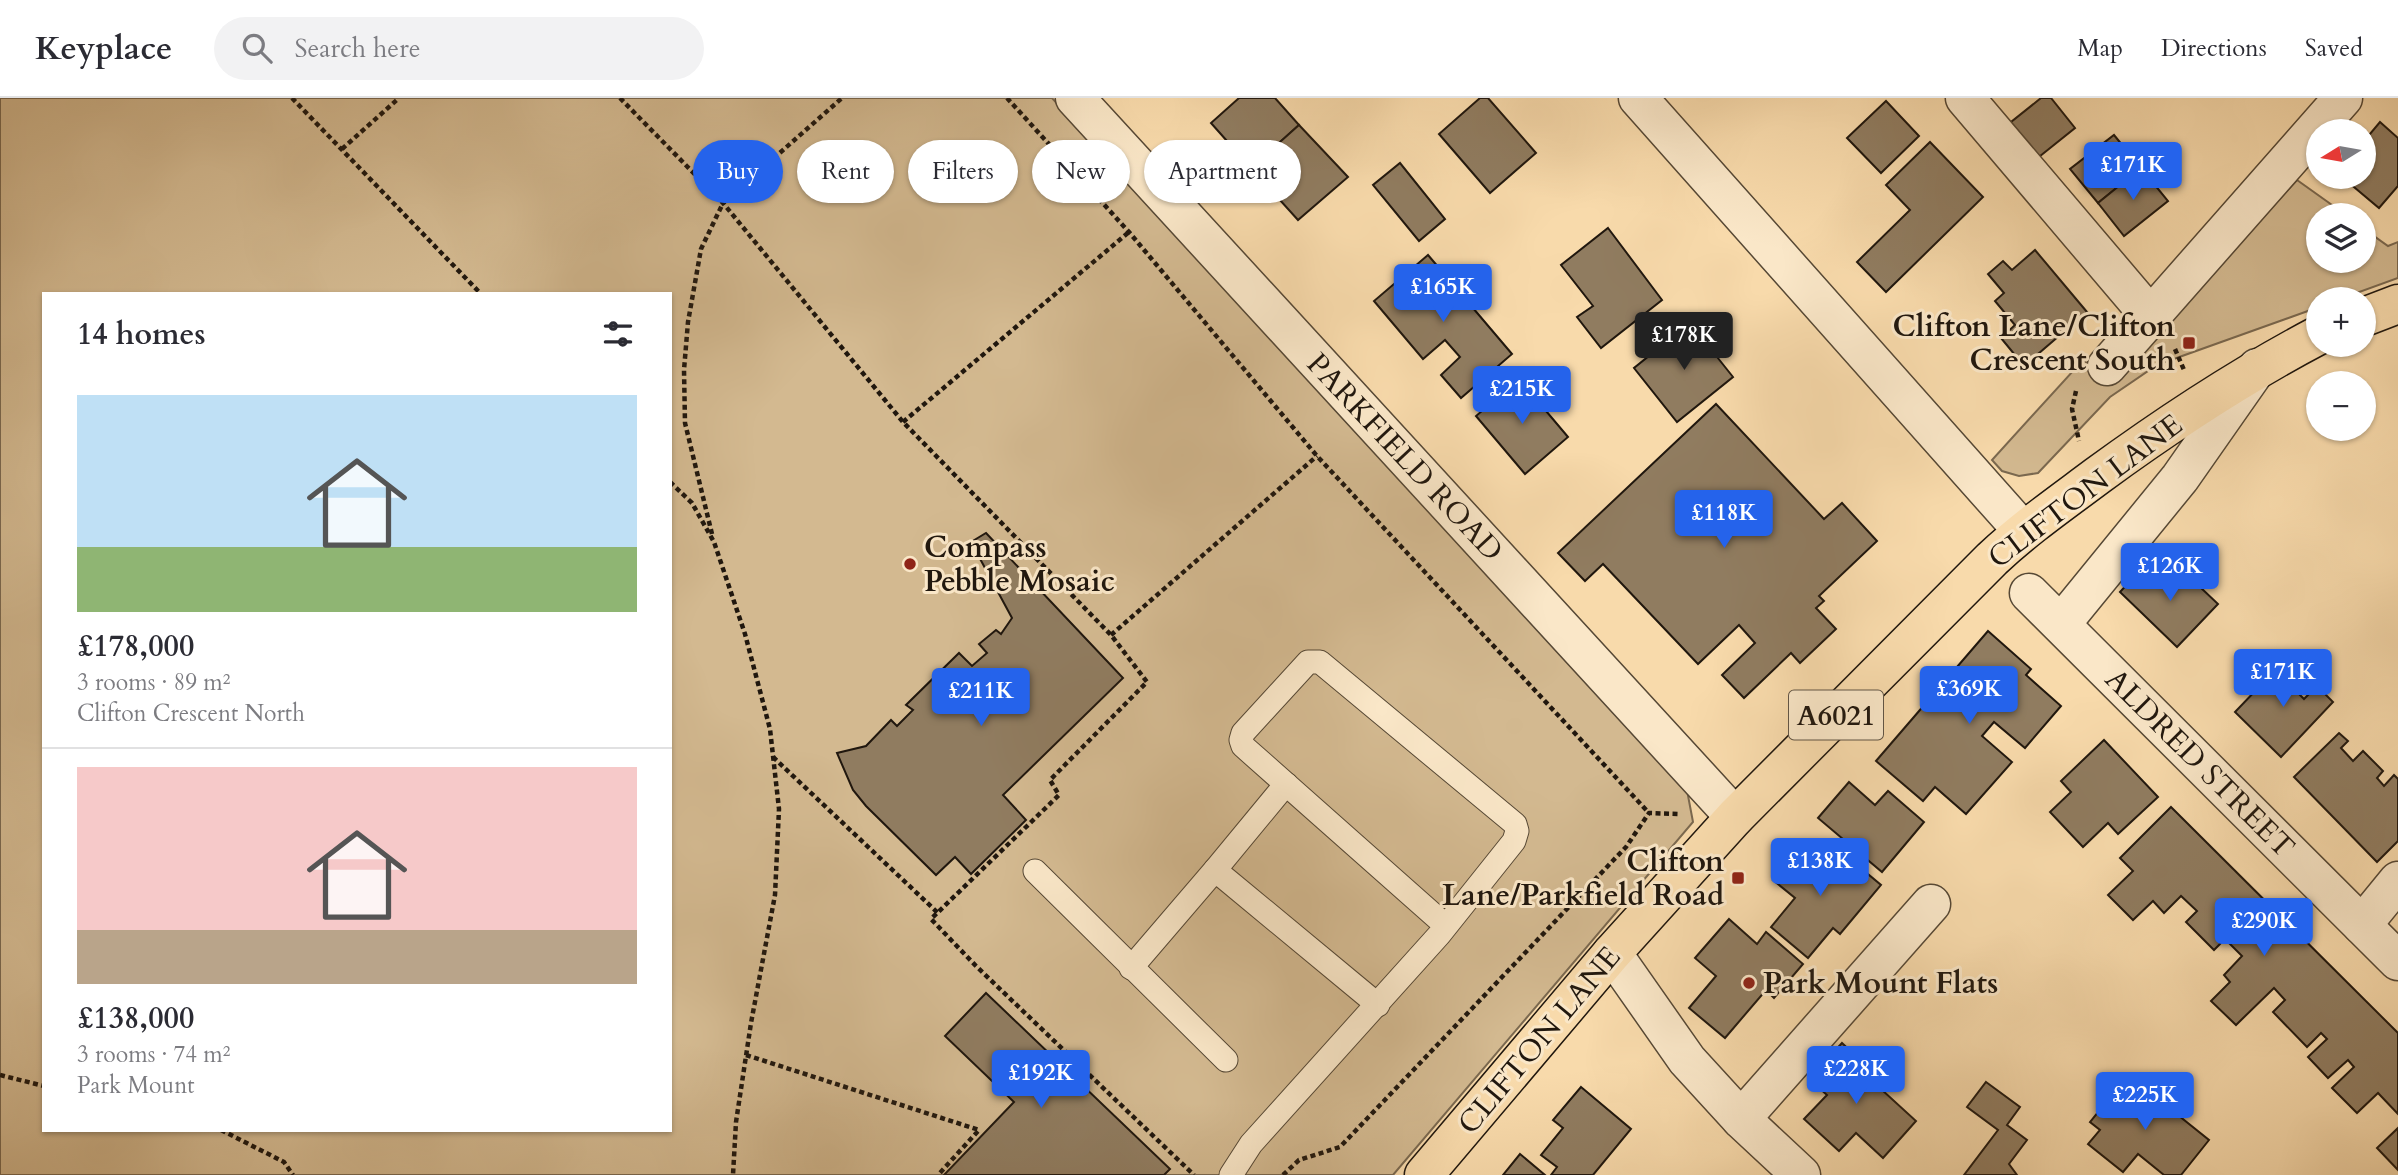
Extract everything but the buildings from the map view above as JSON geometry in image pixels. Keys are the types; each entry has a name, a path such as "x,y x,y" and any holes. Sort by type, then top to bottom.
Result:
{"main road":[{"path":"2376,312 2398,304"},
{"name":"CLIFTON LANE","path":"1424,1175 1612,953 1735,817 1982,569 2023,531 2151,437 2258,367 2306,342"}],"street":[{"name":"PARKFIELD ROAD","path":"1074,98 1735,817"},
{"path":"1638,98 2023,531"},
{"path":"1965,98 2151,317"},
{"path":"2107,366 2343,98"},
{"path":"2061,624 2180,478 2258,367"},
{"name":"ALDRED STREET","path":"2029,593 2398,961"},
{"path":"2362,925 2398,881"},
{"path":"1741,1119 1931,904"},
{"path":"1612,953 1687,1060 1741,1119 1801,1175"}],"lane":[{"path":"1231,1175 1251,1144 1378,1005 1445,925 1514,841 1517,831 1515,824 1320,662 1308,662 1243,733 1243,746 1445,925"},
{"path":"1131,968 1286,784"},
{"path":"1215,870 1378,1005"},
{"path":"1035,871 1226,1060"}],"path":[{"path":"292,98 479,292"},
{"path":"342,149 399,98"},
{"path":"620,98 693,172"},
{"path":"783,150 842,98"},
{"path":"1007,98 1129,232 1317,456 1650,813 1735,817"},
{"path":"733,1175 736,1122 746,1055 775,895 779,809 770,729 745,634 714,542 685,423 684,370 688,322 701,249 723,203 903,422 1111,635 1147,682 1050,780 1059,795 931,919 976,966 1194,1175"},
{"path":"903,422 1129,232"},
{"path":"2151,317 2172,342 2201,405"},
{"path":"2088,483 2073,409 2077,387 2107,366"},
{"path":"1111,635 1317,456"},
{"path":"672,484 692,502 714,542"},
{"path":"773,757 938,913"},
{"path":"1283,1175 1299,1160 1340,1147 1626,847 1650,813"},
{"path":"746,1055 979,1130 938,1175"},
{"path":"0,1075 42,1086"},
{"path":"225,1132 284,1162 293,1175"}],"shaded area":[{"path":"0,98 1052,98 1091,140 1032,140 1032,203 1130,203 1130,183 1144,198 1144,203 1149,203 1686,785 1693,822 1393,1175 0,1175"},
{"path":"2297,180 2329,203 2306,203 2306,273 2376,273 2376,238 2388,246 2398,242 2398,278 2373,287 2306,287 2306,312 2157,365 2110,397 2038,473 2019,476 2002,471 1992,460 2083,360 2113,382"}],"place":[{"name":"Clifton Lane/Clifton Crescent South","path":"2189,343"},
{"name":"Compass Pebble Mosaic","path":"910,564"},
{"name":"Clifton Lane/Parkfield Road","path":"1738,878"},
{"name":"Park Mount Flats","path":"1749,983"}]}
